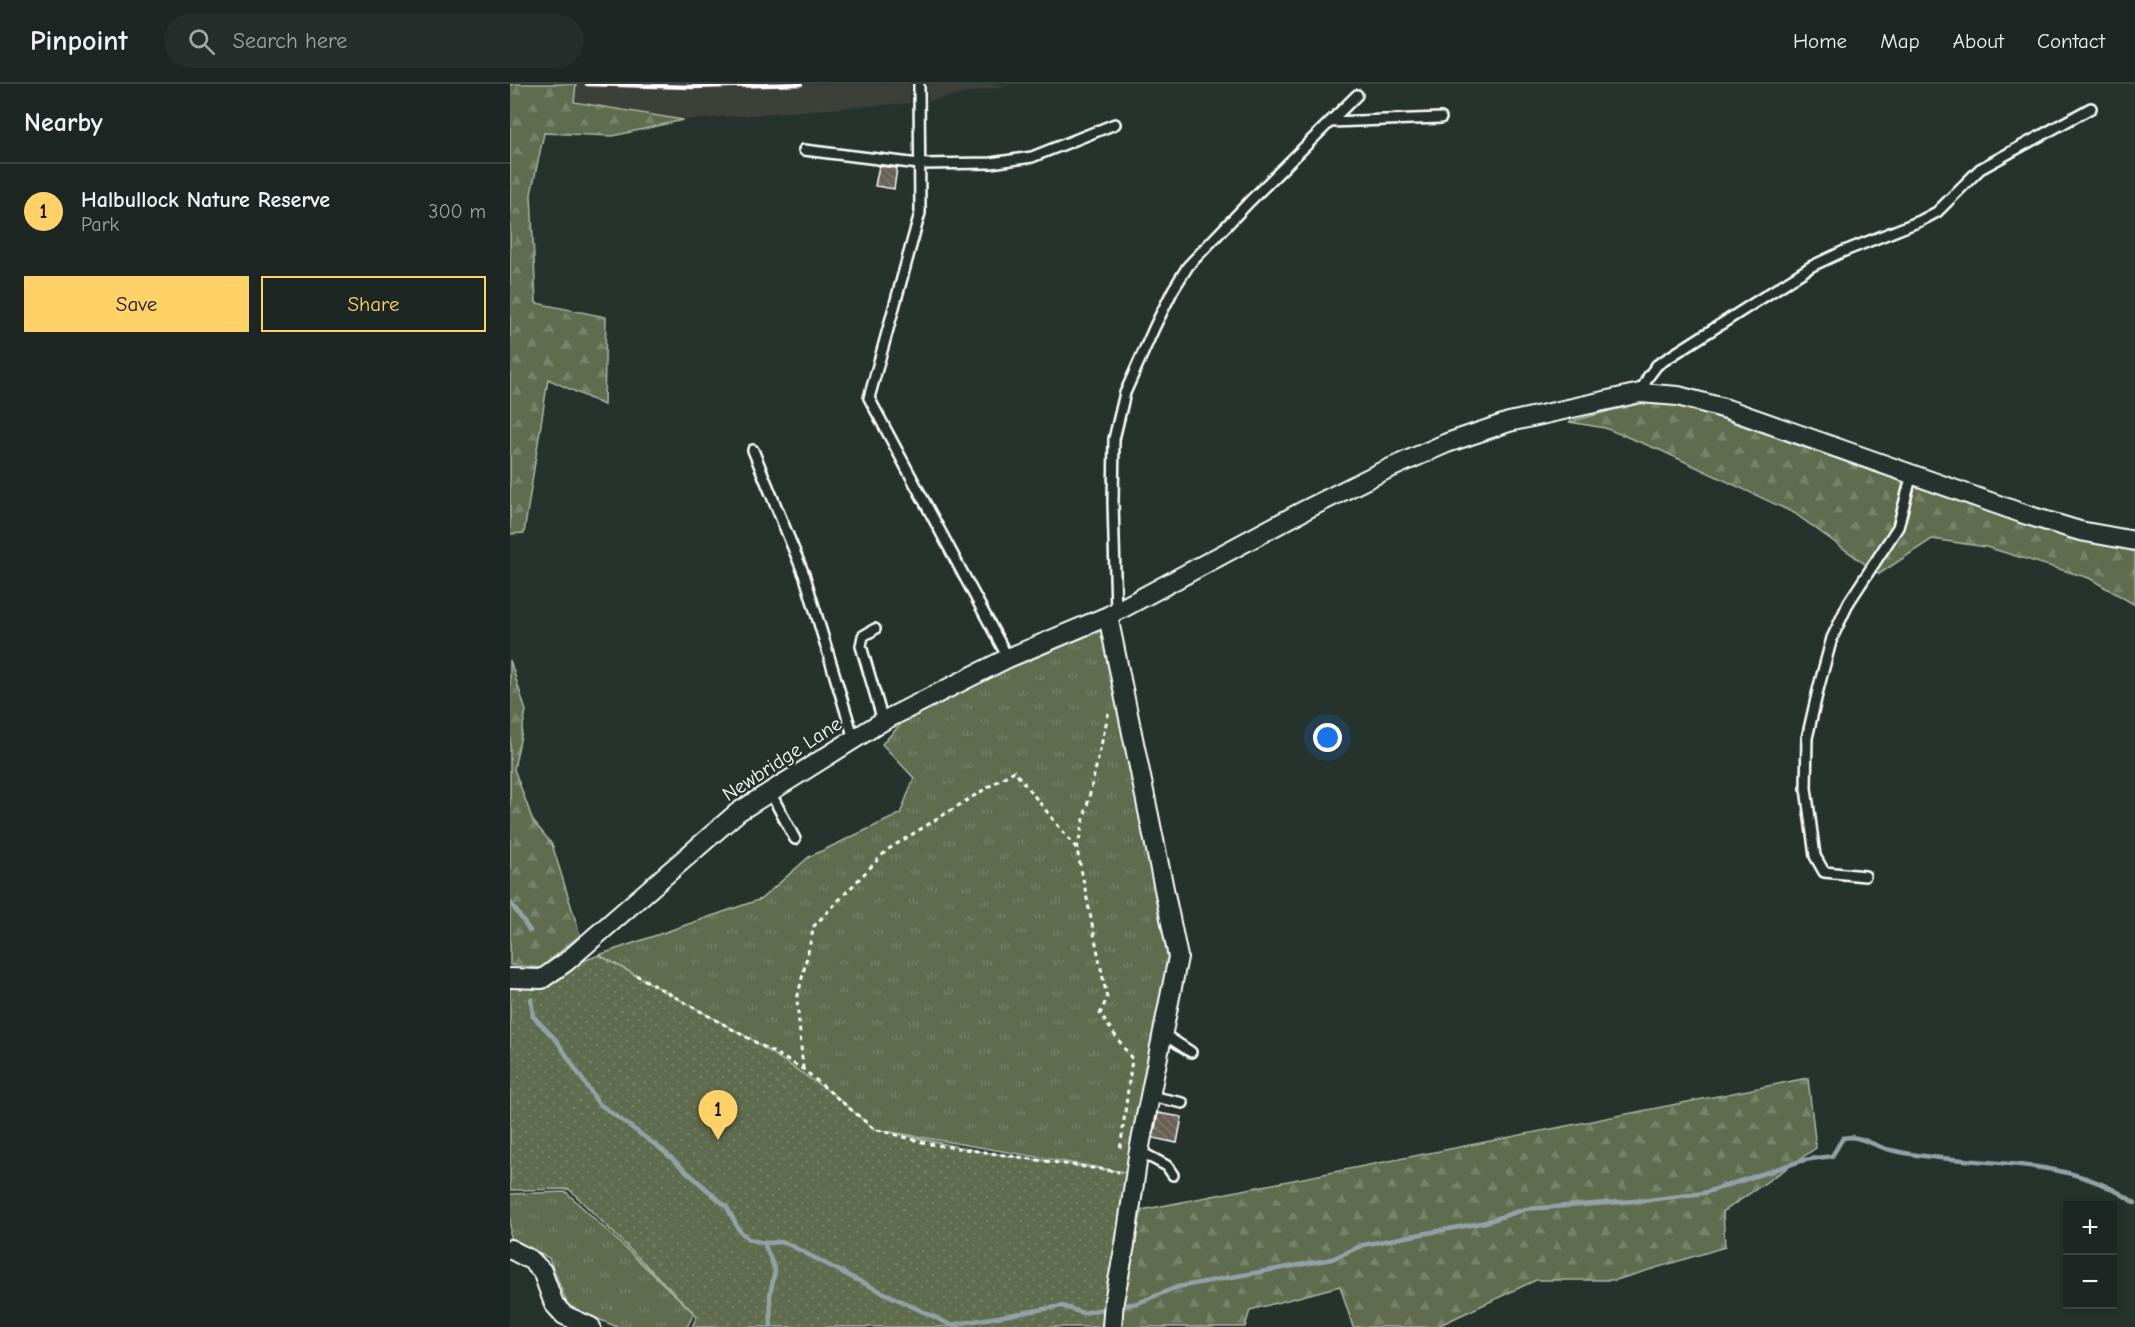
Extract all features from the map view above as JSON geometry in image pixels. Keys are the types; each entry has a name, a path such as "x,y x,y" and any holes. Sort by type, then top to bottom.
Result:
{"street":[{"name":"Newbridge Lane","path":"510,978 542,979 566,962 738,812 883,721 1008,658 1112,613 1379,473 1447,444 1509,422 1640,393 1678,396 1727,409 2038,518 2080,531 2135,541"},
{"path":"1112,613 1178,957 1139,1151 1112,1324"},
{"path":"510,1250 531,1260 542,1271 554,1304 564,1315 591,1327"}],"lane":[{"path":"919,84 920,213 869,398 1008,658"},
{"path":"1112,613 1114,439 1125,393 1159,317 1188,266 1357,95"},
{"path":"1640,393 1657,365 1802,272 1842,252 1937,212 1980,169 2091,108"},
{"path":"1330,122 1441,118"},
{"path":"804,150 919,165 991,163 1032,157 1114,124"},
{"path":"753,450 805,577 854,739"},
{"path":"1865,876 1824,872 1815,856 1806,788 1807,738 1832,638 1849,602 1898,527 1912,474"},
{"path":"875,628 863,636 861,645 883,721"},
{"path":"770,792 795,839"},
{"path":"1162,1037 1171,1039 1191,1052"},
{"path":"1150,1096 1183,1102"},
{"path":"1139,1151 1167,1166 1173,1175"}],"path":[{"path":"1111,703 1077,849 1107,998 1100,1014 1132,1059 1119,1160"},
{"path":"803,1069 797,1000 814,926 887,850 1014,771 1077,849"},
{"path":"636,975 803,1069 874,1129 930,1144 1135,1174"}],"shaded area":[{"path":"576,84 911,84 910,103 683,120 573,102"},
{"path":"927,84 1013,84 928,101"}],"green space":[{"path":"510,84 576,84 574,102 683,120 613,136 544,133 531,194 536,303 606,317 604,405 548,379 524,533 510,534"},
{"path":"1639,403 1682,405 2029,525 2085,541 2135,549 2135,605 2089,578 1986,547 1932,539 1879,574 1794,513 1662,451 1605,428 1569,422"},
{"path":"1108,616 1178,957 1130,1173 874,1129 749,1038 599,955 761,899 809,857 900,814 914,778 882,744 924,700"},
{"path":"510,660 526,711 514,769 533,821 552,844 580,935 541,968 510,965"},
{"path":"599,955 749,1038 833,1094 874,1129 978,1151 1135,1174 1112,1327 692,1327 697,1316 569,1189 510,1190 510,979 531,981"},
{"path":"1808,1078 1816,1148 1723,1212 1725,1247 1616,1280 1536,1280 1436,1327 1353,1327 1340,1286 1250,1310 1245,1327 1122,1327 1124,1290 1142,1210"},
{"path":"566,1192 694,1313 687,1327 617,1327 568,1306 549,1258 510,1238 510,1194"}],"building":[{"path":"879,166 897,168 894,189 875,186"},
{"path":"1158,1113 1182,1117 1177,1143 1153,1138"}],"waterway":[{"path":"510,902 530,931"},
{"path":"531,999 533,1016 557,1041 598,1103 661,1149 727,1207 739,1230 748,1239 764,1243 784,1242 951,1325 1062,1306 1083,1313 1108,1308"},
{"path":"1117,1307 1138,1303 1177,1287 1332,1259 1363,1245 1486,1222 1525,1209 1649,1200 1704,1193 1804,1160 1832,1156 1843,1138 1849,1137 1891,1150 1921,1156 2017,1164 2079,1176 2108,1187 2135,1203"},
{"path":"764,1243 775,1270 770,1295 771,1327"}],"railway":[{"path":"587,84 692,87 801,84"}],"place":[{"name":"Halbullock Nature Reserve","path":"718,1140"}]}
